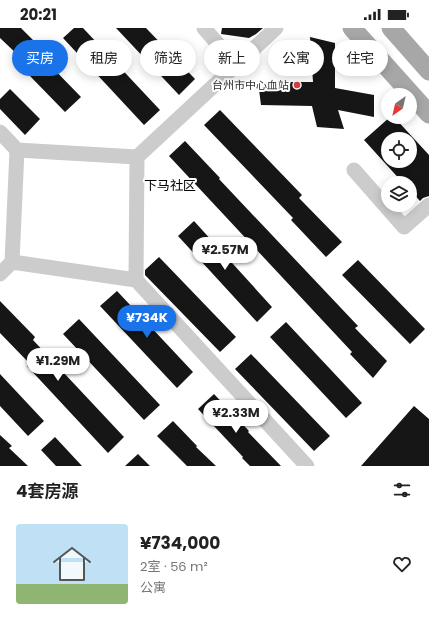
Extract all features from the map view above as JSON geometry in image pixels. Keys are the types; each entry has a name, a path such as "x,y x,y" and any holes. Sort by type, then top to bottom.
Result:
{"main road":[{"path":"352,28 429,114"},
{"path":"391,28 429,71"}],"street":[{"path":"204,28 214,40"},
{"path":"260,43 276,28"},
{"path":"0,132 17,150 137,157 224,76"},
{"path":"0,274 12,262 17,150"},
{"path":"136,280 137,157"},
{"path":"354,170 404,227 429,206"},
{"path":"12,262 136,280 307,466"}],"building":[{"path":"0,28 21,28 33,40 12,40 12,49 0,38"},
{"path":"74,28 83,28 94,40 76,40 76,52 68,43 68,40 63,38"},
{"path":"116,28 146,28 158,40 140,40 140,54 132,45 132,40 127,40"},
{"path":"222,28 263,28 249,38 221,34"},
{"name":"台州市中心血站","path":"310,37 322,40 310,40"},
{"name":"台州市中心血站","path":"324,40 332,42 332,76 335,76 335,88 374,95 374,117 338,110 344,129 317,127 312,106 261,105 258,82 313,82 313,76 324,76"},
{"path":"30,76 61,76 81,97 65,112"},
{"path":"98,76 128,76 160,110 144,125"},
{"path":"161,76 192,76 195,79 179,95"},
{"path":"10,89 40,119 25,135 0,109 0,99"},
{"path":"220,110 302,195 299,198 342,242 326,257 291,220 293,218 204,125"},
{"path":"382,124 400,124 408,132 381,132 381,159 364,140"},
{"path":"185,141 358,326 355,328 387,361 373,378 350,354 352,352 169,156"},
{"path":"417,142 429,155 429,196 420,201 417,198 417,176 397,176 389,168 417,168"},
{"path":"194,221 272,307 257,322 178,236"},
{"path":"159,257 236,337 220,352 145,275 145,270"},
{"path":"358,260 425,329 410,344 342,275"},
{"path":"117,291 193,372 177,388 100,306"},
{"path":"0,301 35,337 33,340 124,437 108,453 27,366 30,364 0,333"},
{"path":"79,319 160,405 144,420 63,334"},
{"path":"286,322 362,403 346,418 270,337"},
{"path":"251,354 330,436 314,451 235,369"},
{"path":"0,374 44,421 28,436 0,406"},
{"path":"214,394 281,466 250,466 242,458 243,457 198,409"},
{"path":"414,406 429,419 429,466 361,466"},
{"path":"173,421 197,446 196,447 216,466 187,466 157,436"},
{"path":"0,435 12,446 9,448 28,466 0,466"},
{"path":"55,437 82,466 56,466 41,450"},
{"path":"138,454 150,466 125,466"}],"place":[{"name":"台州市中心血站","path":"297,85"}],"district":[{"name":"下马社区","path":"170,185"}]}
